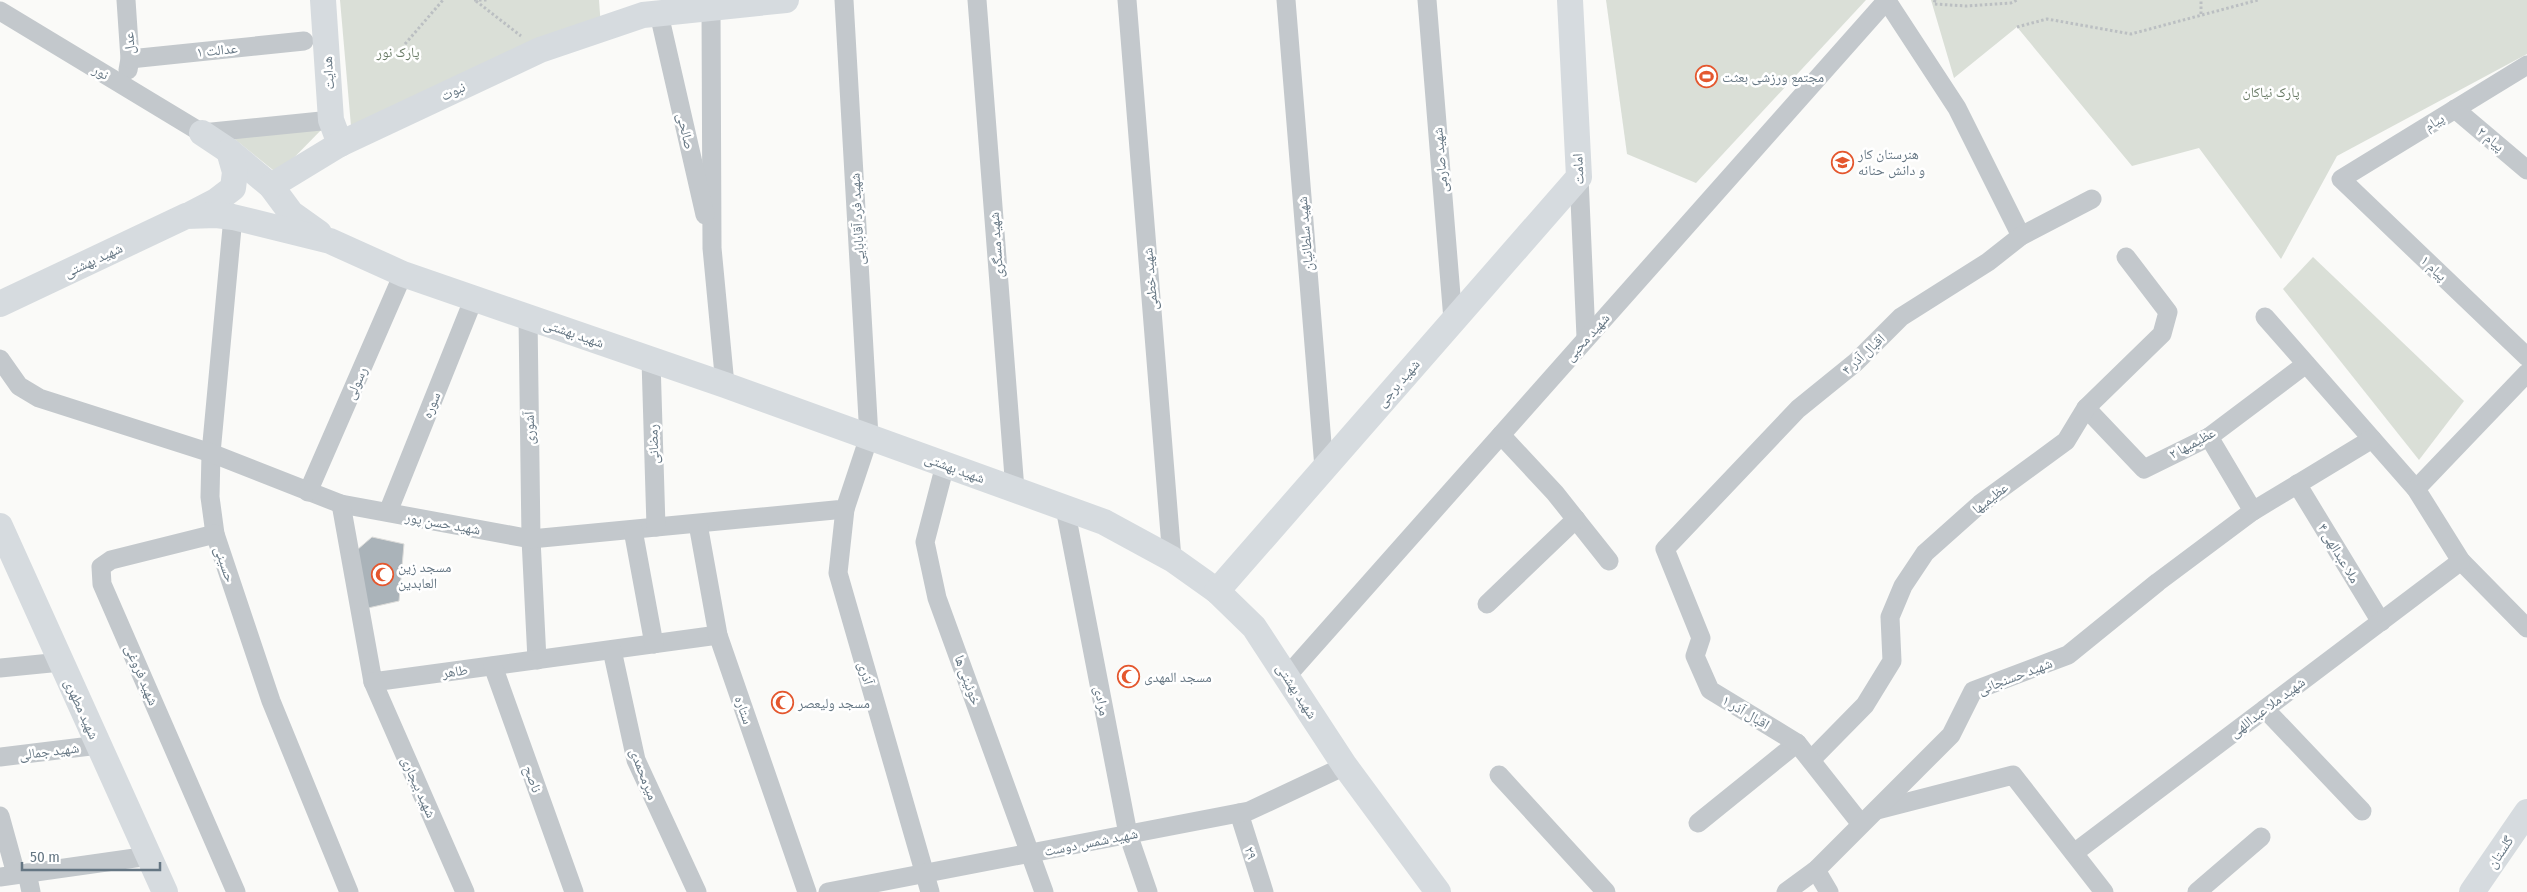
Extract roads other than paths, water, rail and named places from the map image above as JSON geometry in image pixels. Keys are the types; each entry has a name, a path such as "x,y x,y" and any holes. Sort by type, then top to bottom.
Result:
{"street":[{"name":"عدل","path":"125,86 130,59 126,0"},
{"name":"هدایت","path":"323,0 331,120 340,144"},
{"name":"نبوت","path":"271,186 340,144 540,50 648,9 711,9 786,0"},
{"name":"شهید فرد آقابابایی","path":"844,0 869,437"},
{"name":"شهید مسگری","path":"977,0 1015,490"},
{"name":"شهید خطمی","path":"1127,0 1172,559"},
{"name":"شهید سلطانیان","path":"1286,0 1324,468"},
{"name":"شهید صارمی","path":"1427,0 1453,320"},
{"name":"امامت","path":"1570,0 1586,338"},
{"path":"1887,1 1957,108 2021,236"},
{"name":"شهید محبی","path":"1287,676 1887,1"},
{"name":"صالحی","path":"648,9 712,248"},
{"name":"صالحی","path":"711,9 712,248 725,385"},
{"name":"نور","path":"0,11 202,133"},
{"name":"عدالت ۱","path":"130,59 304,41"},
{"name":"پیام","path":"2341,179 2527,65"},
{"name":"پیام ۲","path":"2455,109 2527,170"},
{"path":"202,133 331,120"},
{"name":"شهید بهشتی","path":"202,133 229,150 271,186 292,213 330,241"},
{"name":"شهید بهشتی","path":"0,304 216,201 233,188 235,172 229,150"},
{"name":"شهید برجی","path":"1217,590 1578,176"},
{"name":"پیام ۱","path":"2341,179 2527,357"},
{"name":"اقبال آذر ۴","path":"1665,549 1798,409 1856,362 1901,317 1988,262 2021,236 2092,199"},
{"name":"شهید بهشتی","path":"186,216 233,216 330,241 403,274 725,385 1104,522 1172,559 1217,590 1254,627 1345,766 1438,892"},
{"name":"حسینی","path":"233,216 211,452 210,497 215,534 271,701 349,892"},
{"name":"عظیمیها","path":"1811,760 1865,705 1892,661 1890,617 1903,586 1925,553 1980,504 2066,441 2086,408 2162,334 2168,312 2126,257"},
{"name":"رسولی","path":"308,492 403,274"},
{"name":"سوره","path":"388,512 474,298"},
{"name":"آشوری","path":"528,317 531,539 537,660"},
{"path":"2266,318 2416,489 2461,561 2527,628"},
{"name":"شهید حسن پور","path":"0,359 19,386 39,398 211,452 341,504 531,539 845,509"},
{"name":"رمضانی","path":"650,360 656,528"},
{"name":"عظیمیها ۲","path":"2086,408 2144,469 2209,437 2306,364"},
{"path":"2416,489 2527,372"},
{"path":"1501,435 1555,493 1609,561"},
{"path":"845,509 869,437"},
{"path":"2209,437 2253,511"},
{"name":"شهید حسنجانی","path":"1786,892 1816,870 1951,736 1973,691 2068,655 2158,582 2253,511 2372,438"},
{"name":"خوئینی ها","path":"945,465 925,542 937,598 1032,853 1044,892"},
{"name":"ملا عبدالهی ۴","path":"2297,484 2381,622"},
{"path":"341,504 372,682"},
{"name":"مرادی","path":"1065,508 1128,834 1148,892"},
{"name":"آذری","path":"845,509 838,573 930,892"},
{"path":"1487,604 1576,519"},
{"name":"ستاره","path":"698,524 718,636 807,892"},
{"name":"شهید مطهری","path":"0,526 165,892"},
{"path":"633,530 654,644"},
{"name":"شهید فروغی","path":"215,534 111,560 101,567 102,584 236,892"},
{"name":"اقبال آذر ۱","path":"1665,549 1701,638 1696,656 1710,690 1797,743 1861,824"},
{"name":"شهید ملا عبداللهی","path":"2074,853 2461,561"},
{"name":"طاهر","path":"372,682 718,636"},
{"name":"میرمحمدی","path":"612,650 636,760 697,892"},
{"path":"0,668 61,662"},
{"name":"ناصح","path":"492,666 574,892"},
{"name":"شهید بیجاری","path":"372,682 465,892"},
{"path":"2265,709 2362,811"},
{"path":"1698,823 1797,743"},
{"name":"شهید جمالی","path":"0,757 99,745"},
{"name":"شهید شمس دوست","path":"828,892 1249,811 1345,766"},
{"path":"1499,775 1606,892"},
{"path":"1876,810 2013,775 2104,892"},
{"name":"گلستان","path":"2472,892 2527,812"},
{"name":"۲۹","path":"1239,813 1264,892"},
{"path":"0,816 14,875 31,892"},
{"path":"2197,892 2261,837"},
{"path":"14,875 149,856"},
{"path":"1816,870 1830,892"}],"place":[{"name":"مجتمع ورزشی بعثت","path":"1706,77"},
{"name":"هنرستان کار و دانش حنانه","path":"1842,162"},
{"name":"مسجد زین العابدین","path":"382,575"},
{"name":"مسجد المهدی","path":"1128,677"},
{"name":"مسجد ولیعصر","path":"782,703"}],"park label":[{"name":"پارک نور","path":"398,52"},
{"name":"پارک نیاکان","path":"2271,92"}]}
